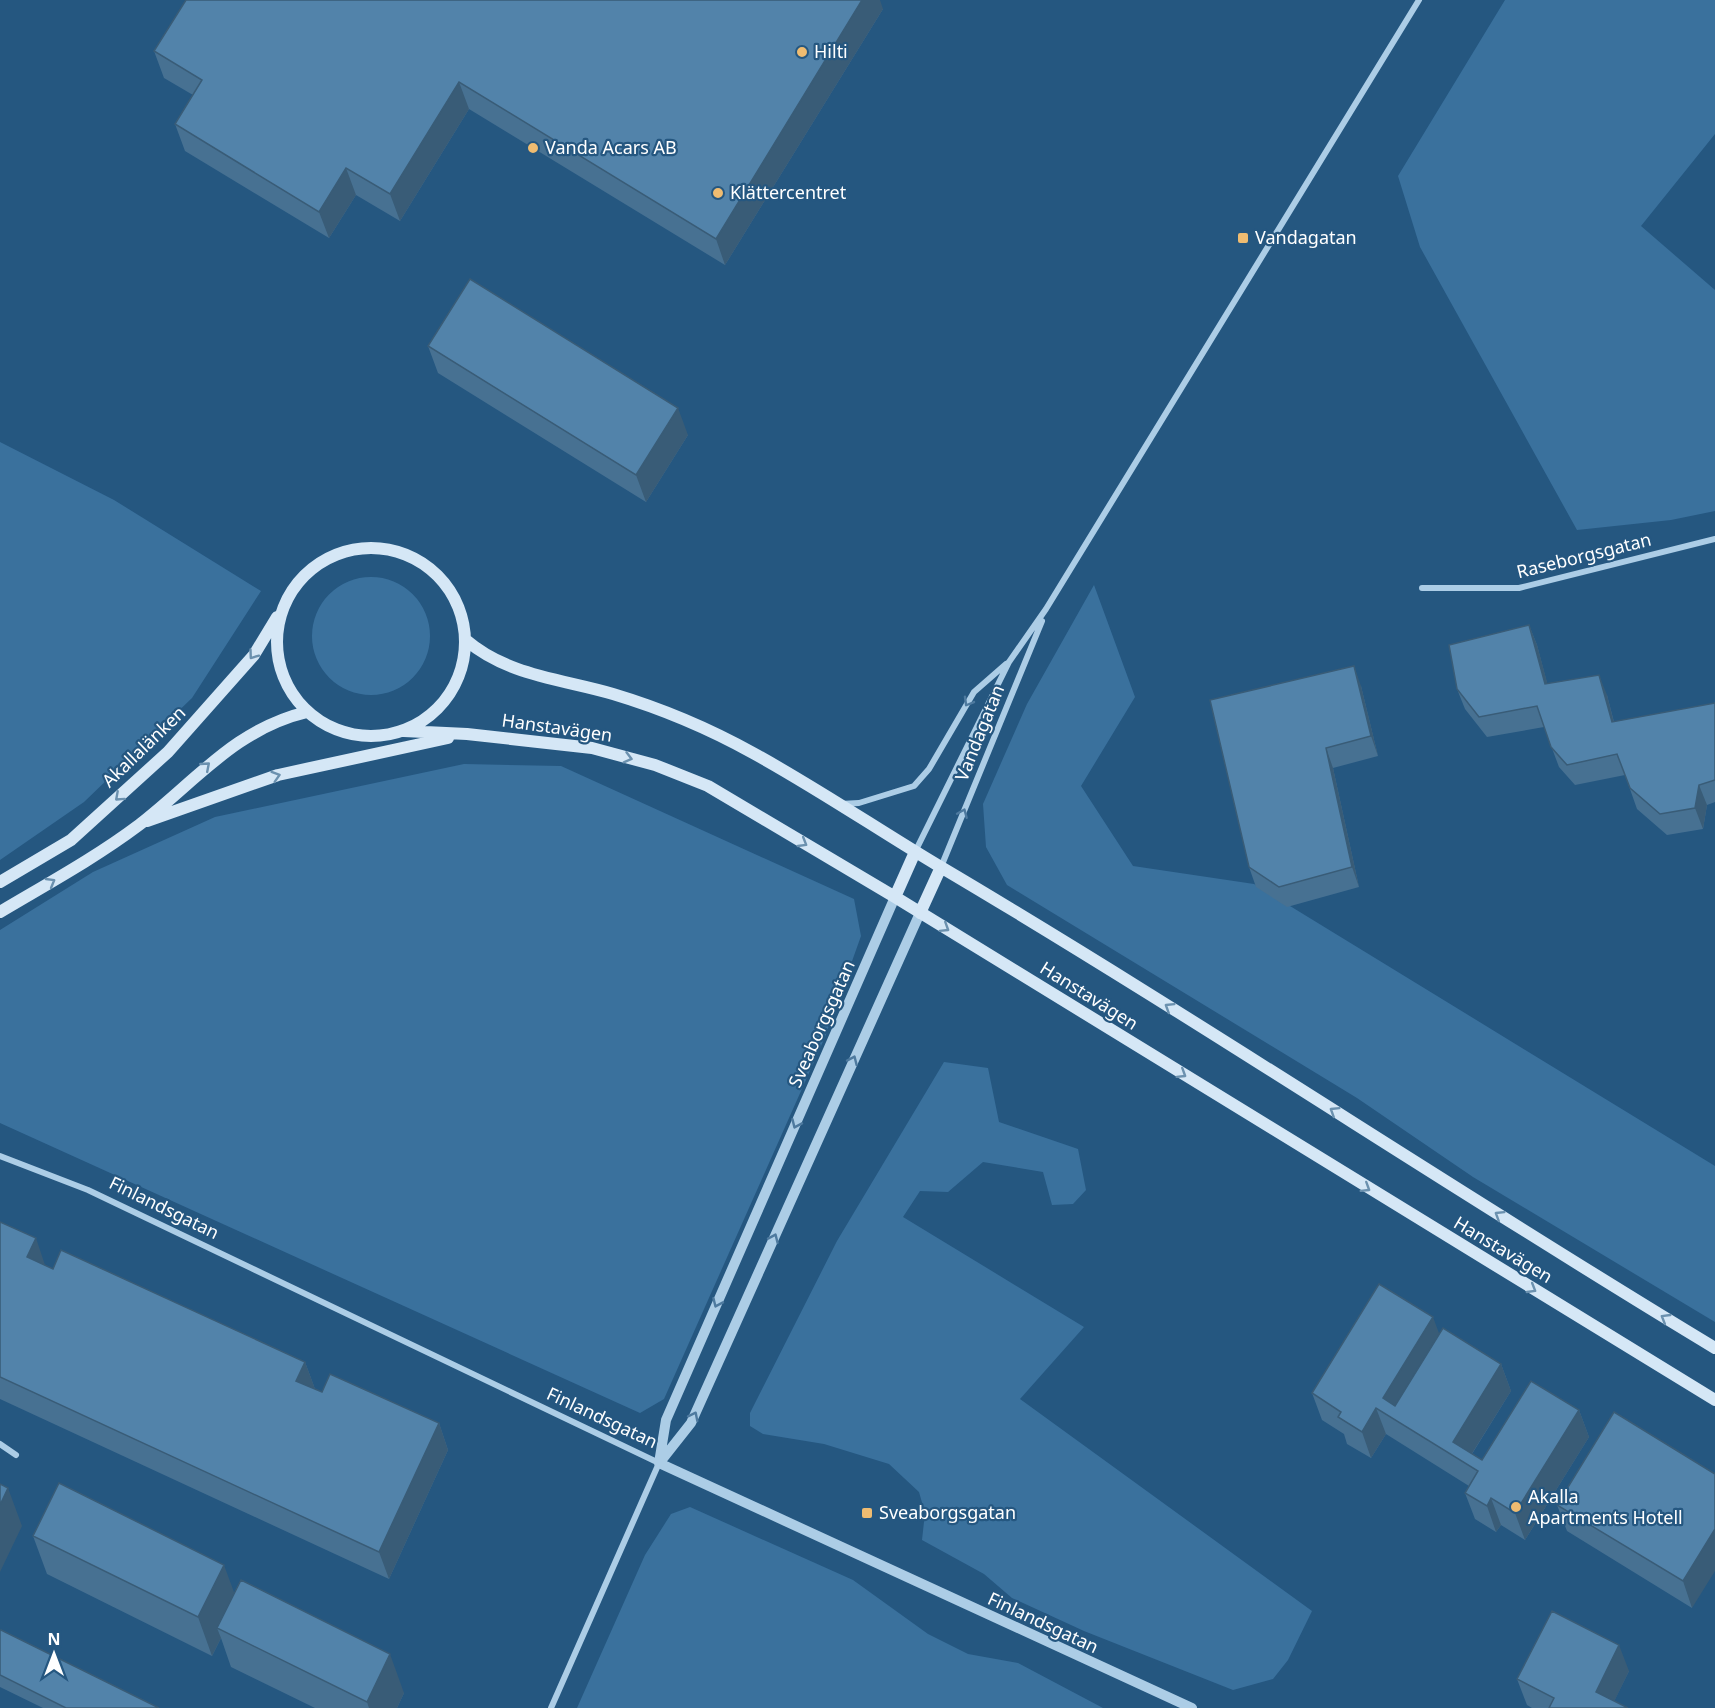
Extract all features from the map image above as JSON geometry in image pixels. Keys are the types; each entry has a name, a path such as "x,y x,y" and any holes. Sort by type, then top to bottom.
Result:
{"main road":[{"path":"381,548 407,555 431,569 449,589 457,605 466,640 462,669 449,695 429,717 404,731 379,736 353,734 328,726 307,712 289,689 279,662 277,634 284,606 297,583 323,562 354,549 381,548"},
{"name":"Akallalänken","path":"0,882 70,840 168,752 254,655 284,606"},
{"name":"Hanstavägen","path":"466,640 483,655 504,665 549,680 611,693 686,718 754,754 1020,914 1578,1265 1715,1348"},
{"path":"0,912 94,857 141,823 213,759 270,723 307,712"},
{"name":"Hanstavägen","path":"404,731 467,734 592,748 655,765 708,786 895,897 1715,1400"},
{"path":"141,823 278,775 467,734"},
{"path":"895,897 915,852"},
{"path":"920,913 941,867"}],"street":[{"name":"Vandagatan","path":"915,852 1009,662 1046,609 1419,0"},
{"name":"Raseborgsgatan","path":"1422,588 1519,588 1715,539"},
{"name":"Vandagatan","path":"941,867 1046,609"},
{"name":"Vandagatan","path":"839,804 859,803 914,786 929,769 974,692 1009,662"},
{"name":"Sveaborgsgatan","path":"551,1708 659,1463 666,1420 895,897"},
{"name":"Sveaborgsgatan","path":"659,1463 691,1423 920,913"},
{"name":"Finlandsgatan","path":"0,1155 88,1190 659,1463 1192,1708"},
{"path":"0,1444 16,1455"}],"shaded area":[{"path":"1505,0 1715,0 1715,134 1641,226 1715,290 1715,511 1671,520 1577,530 1420,247 1398,176"},
{"path":"0,442 114,500 261,591 192,698 84,802 0,860"},
{"path":"371,577 394,581 413,594 426,613 430,636 426,659 413,678 394,691 371,695 348,691 329,678 316,659 312,636 316,613 329,594 348,581"},
{"path":"1094,585 1135,697 1081,786 1133,866 1254,884 1715,1166 1715,1322 1473,1177 1357,1098 1007,885 986,847 983,804 1027,704"},
{"path":"464,764 561,766 854,899 861,936 825,1037 664,1399 640,1413 0,1123 0,930 93,872 215,817"},
{"path":"944,1062 988,1068 999,1122 1078,1149 1086,1190 1073,1204 1052,1205 1043,1172 983,1162 948,1192 920,1191 903,1217 1084,1327 1020,1399 1312,1611 1288,1660 1273,1679 1233,1690 1084,1631 1012,1598 984,1574 922,1540 925,1513 919,1492 889,1464 824,1444 763,1434 750,1426 750,1413 837,1241"},
{"path":"690,1507 853,1580 928,1634 968,1654 1018,1663 1103,1708 577,1708 645,1555 671,1514"}],"building":[{"path":"186,0 862,0 716,239 459,82 390,194 346,168 319,212 175,124 202,80 154,51"},
{"path":"470,279 678,408 636,475 428,346"},
{"path":"1529,625 1545,684 1599,675 1612,722 1715,703 1715,780 1699,785 1695,808 1660,814 1630,788 1617,754 1567,765 1551,747 1537,706 1479,717 1457,689 1449,645"},
{"path":"1354,666 1371,736 1326,748 1352,867 1279,887 1249,867 1210,700"},
{"path":"0,1222 36,1238 27,1257 53,1269 61,1250 305,1362 296,1381 322,1392 330,1374 439,1423 379,1552 0,1377"},
{"path":"1379,1284 1433,1317 1383,1398 1395,1406 1443,1328 1501,1364 1453,1442 1482,1460 1531,1381 1579,1410 1515,1513 1491,1498 1487,1506 1465,1493 1478,1471 1376,1408 1362,1432 1338,1417 1341,1412 1312,1393"},
{"path":"1614,1412 1715,1474 1715,1529 1683,1581 1557,1505"},
{"path":"59,1483 224,1565 198,1617 33,1536"},
{"path":"0,1484 8,1488 0,1505"},
{"path":"241,1580 390,1654 367,1702 217,1628"},
{"path":"1552,1611 1619,1645 1596,1692 1628,1708 1549,1708 1554,1698 1517,1679"},
{"path":"1,1630 159,1708 66,1708 0,1675"}],"place":[{"name":"Hilti","path":"802,52"},
{"name":"Vanda Acars AB","path":"533,148"},
{"name":"Klättercentret","path":"718,193"},
{"name":"Vandagatan","path":"1243,238"},
{"name":"Akalla Apartments Hotell","path":"1516,1507"},
{"name":"Sveaborgsgatan","path":"867,1513"}]}
